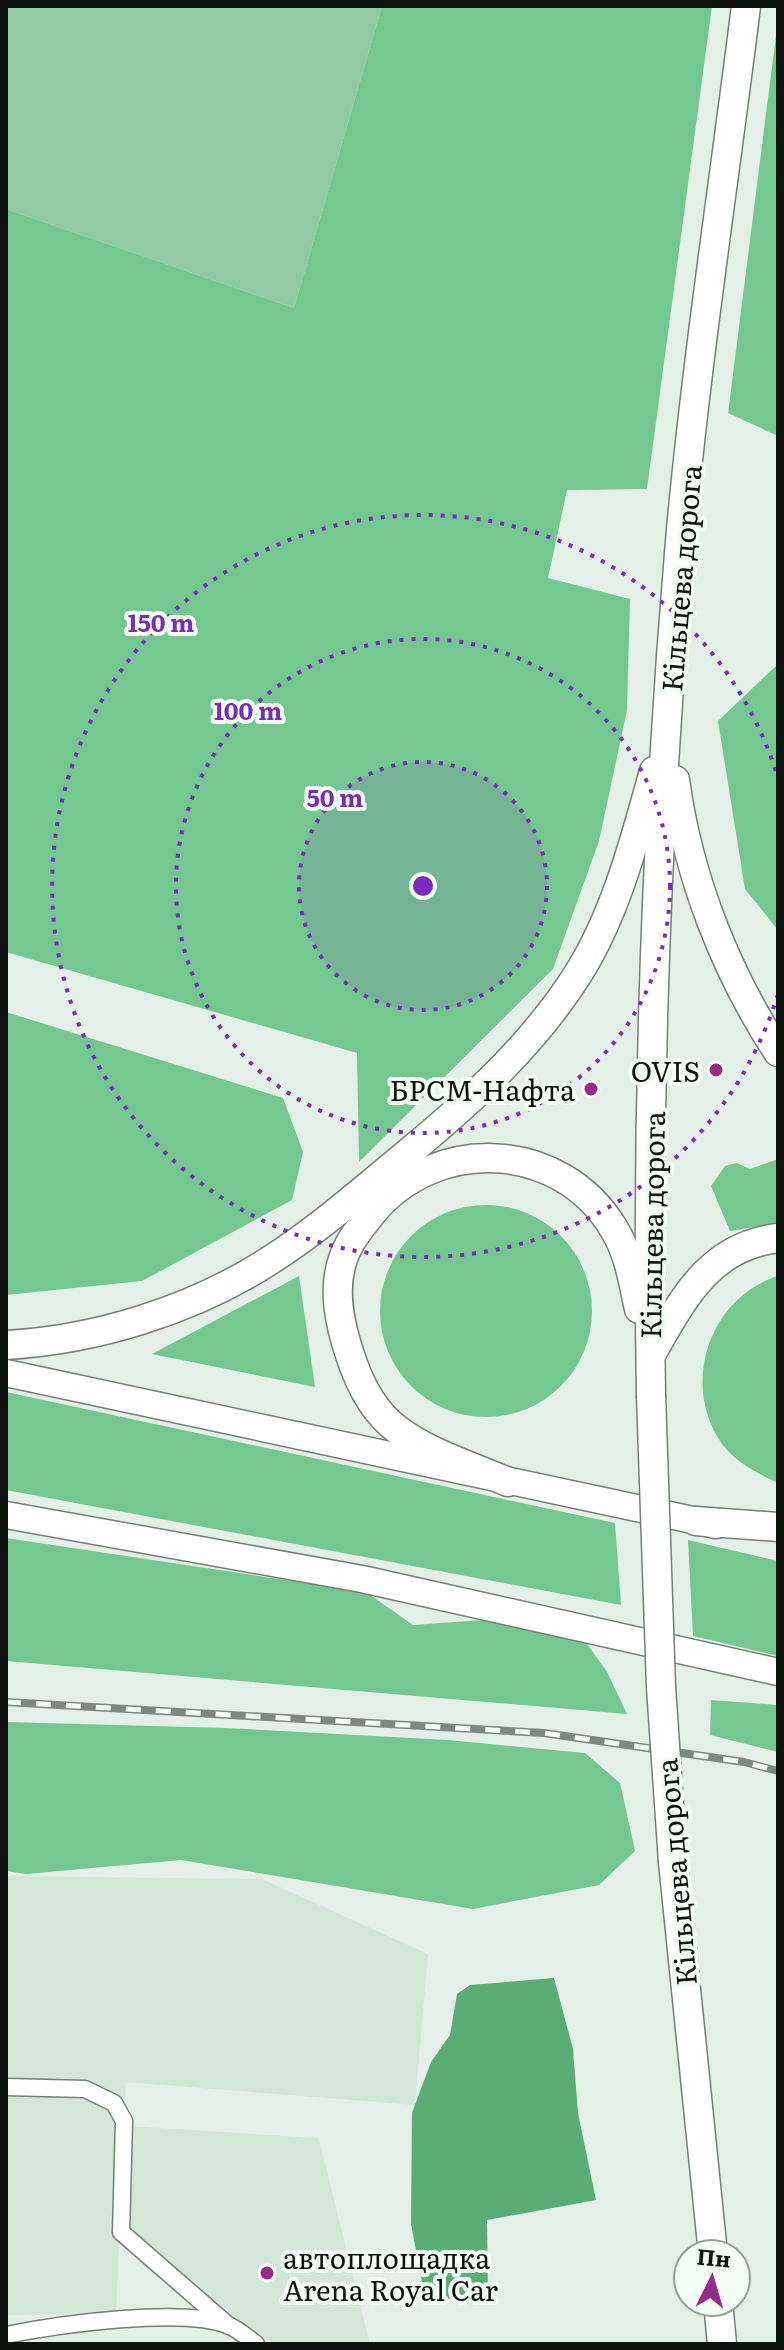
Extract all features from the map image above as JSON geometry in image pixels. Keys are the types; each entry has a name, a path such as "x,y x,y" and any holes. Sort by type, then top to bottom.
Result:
{"highway":[{"name":"Кільцева дорога","path":"711,2238 673,1862 661,1687 650,1357 654,1033 668,711 684,502 746,6"},
{"path":"668,711 676,786 701,891 744,994 778,1052"},
{"path":"6,1345 62,1339 112,1327 191,1301 236,1280 270,1261 362,1191 496,1076 566,992 598,937 635,835 668,711"},
{"path":"508,1482 423,1445 398,1430 370,1400 354,1367 339,1309 339,1277 343,1259 359,1229 392,1193 423,1171 477,1156 515,1159 555,1174 588,1197 615,1231 628,1262 650,1357"},
{"path":"650,1357 691,1287 712,1264 734,1250 778,1238"},
{"path":"696,1521 778,1527"},
{"path":"720,2318 722,2344"}],"main road":[{"path":"6,1373 778,1540"},
{"path":"6,1515 362,1579 778,1672"}],"street":[{"path":"6,2087 85,2089 114,2103 124,2121 121,2232 229,2326 256,2344"},
{"path":"6,2335 46,2327 173,2319 229,2326"}],"shaded area":[{"path":"6,6 382,6 294,308 6,209"},
{"path":"382,6 712,6 647,489 567,490 548,578 630,599 627,710 599,841 553,969 359,1162 357,1053 6,952 6,209 294,308"},
{"path":"778,20 778,436 728,413"},
{"path":"778,664 778,930 745,889 718,721"},
{"path":"6,1012 283,1098 303,1152 292,1200 142,1281 6,1295"},
{"path":"778,1159 778,1223 730,1231 711,1186 725,1166 737,1163 750,1169"},
{"path":"486,1205 527,1213 561,1236 584,1270 592,1311 584,1352 561,1386 527,1409 486,1417 445,1409 411,1386 388,1352 380,1311 388,1270 411,1236 445,1213"},
{"path":"299,1276 315,1387 152,1354"},
{"path":"778,1276 778,1483 740,1462 722,1444 710,1421 703,1396 703,1370 708,1346 719,1323 734,1303 754,1287"},
{"path":"6,1392 615,1523 621,1605 6,1490"},
{"path":"6,1538 366,1592 413,1625 497,1619 585,1641 607,1672 627,1714 6,1661"},
{"path":"688,1540 778,1561 778,1656 693,1636"},
{"path":"711,1700 778,1705 778,1752 710,1735"},
{"path":"6,1722 226,1728 448,1740 585,1753 620,1783 635,1851 599,1885 473,1909 181,1860 26,1874 6,1871"},
{"path":"6,1876 262,1879 428,1954 415,2105 126,2082 116,2314 6,2315"},
{"path":"554,1978 573,2049 578,2113 596,2200 487,2220 488,2293 426,2303 411,2224 412,2113 431,2062 450,2035 457,1994 470,1985"},
{"name":"автоплощадка Arena Royal Car","path":"127,2126 319,2138 370,2344 274,2344 238,2319 125,2226"}],"railway":[{"path":"6,1702 544,1733 744,1762 778,1771"}],"place":[{"name":"OVIS","path":"716,1070"},
{"name":"БРСМ-Нафта","path":"591,1089"},
{"name":"автоплощадка Arena Royal Car","path":"267,2273"}]}
